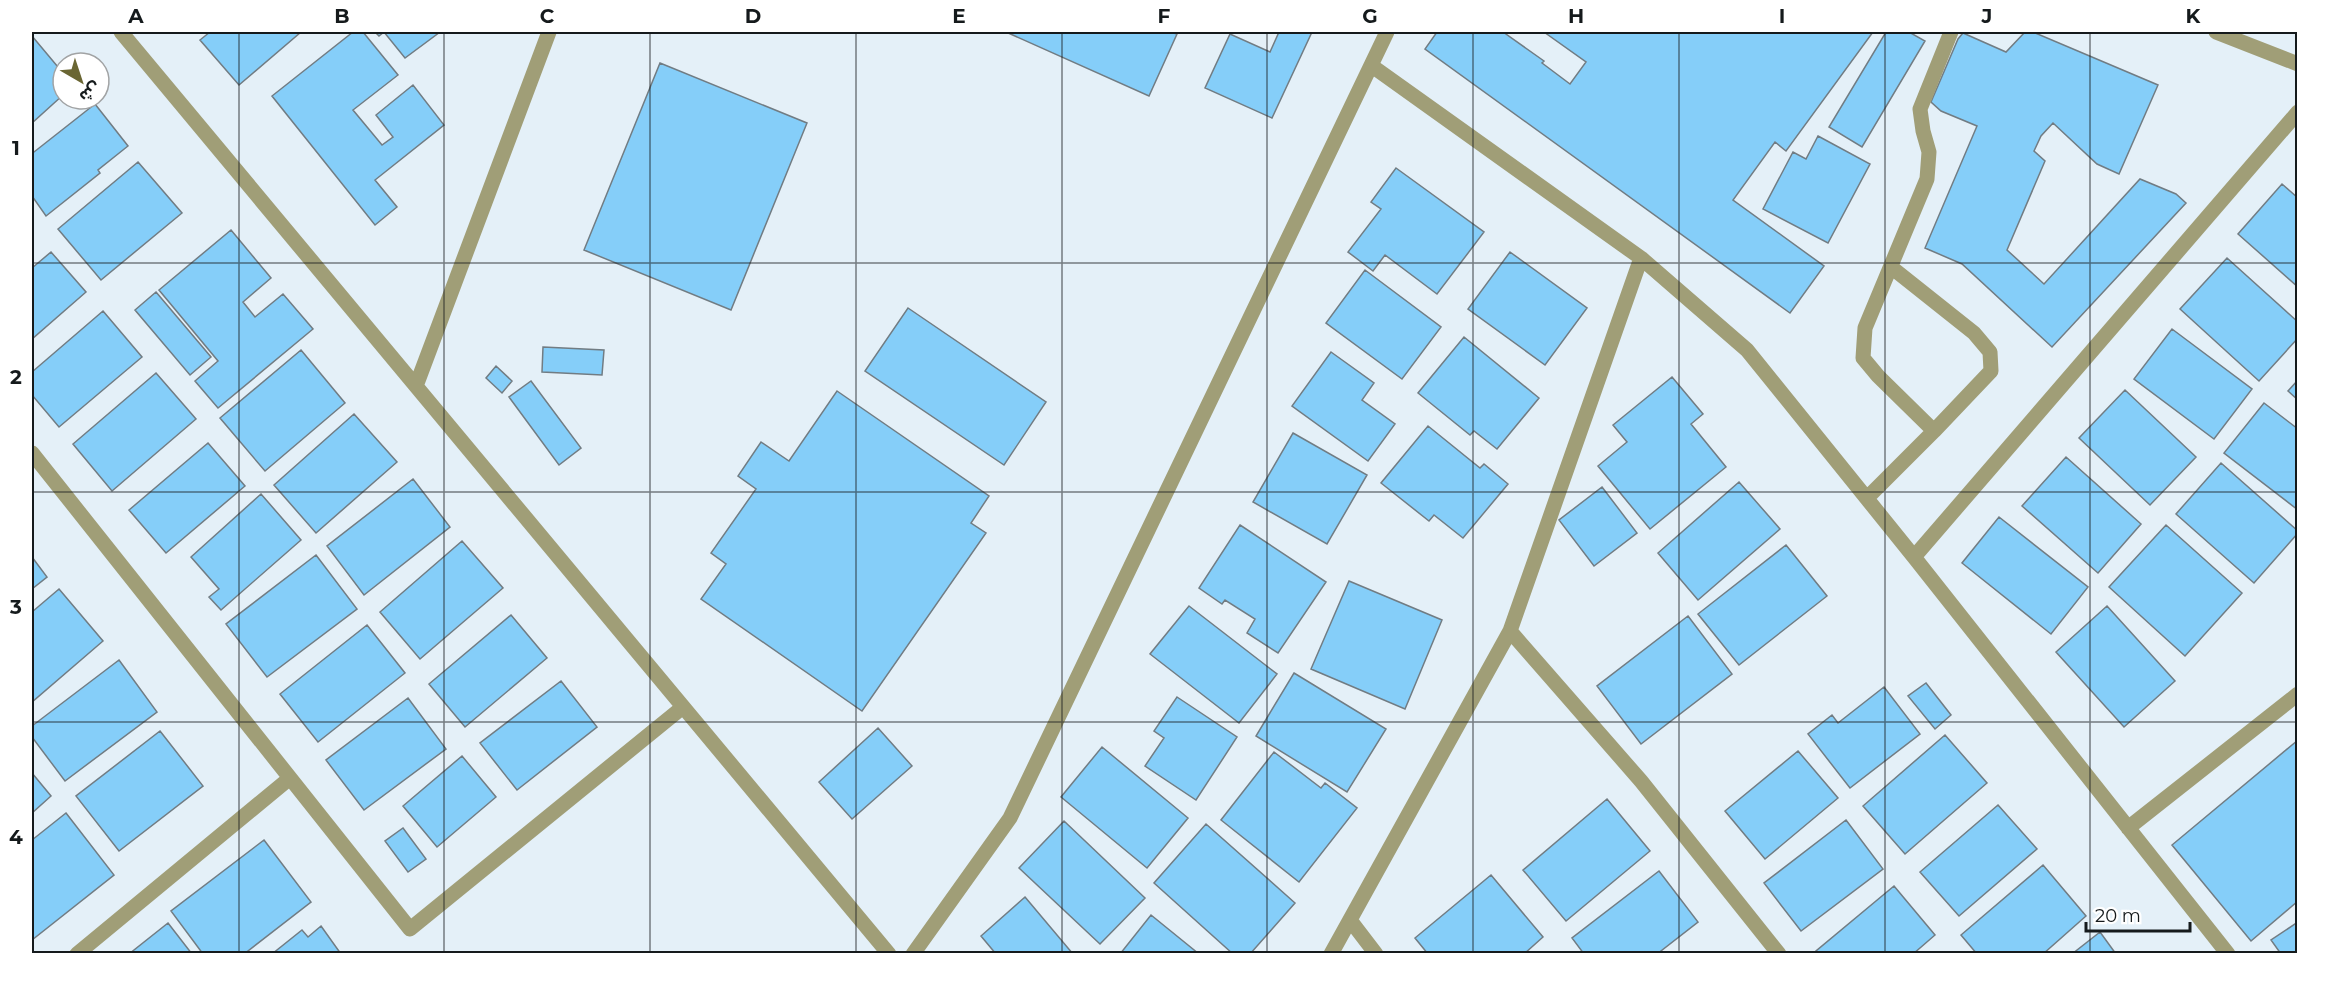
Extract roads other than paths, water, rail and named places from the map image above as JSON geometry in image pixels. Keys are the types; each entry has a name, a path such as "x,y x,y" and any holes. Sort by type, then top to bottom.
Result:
{"street":[{"path":"121,32 889,954"},
{"path":"416,386 549,32"},
{"path":"913,954 1010,818 1387,32"},
{"path":"1934,431 1863,358 1865,328 1927,179 1929,152 1920,108 1951,32"},
{"path":"2216,32 2298,64"},
{"path":"1372,66 1641,258 1747,350 2228,954"},
{"path":"1914,557 2298,112"},
{"path":"1331,954 1510,631 1641,258"},
{"path":"1867,498 1991,371 1990,352 1974,333 1891,267"},
{"path":"32,453 410,929 683,707"},
{"path":"1510,631 1641,781 1779,954"},
{"path":"2128,828 2298,694"},
{"path":"77,954 290,778"},
{"path":"1350,920 1376,954"}]}
